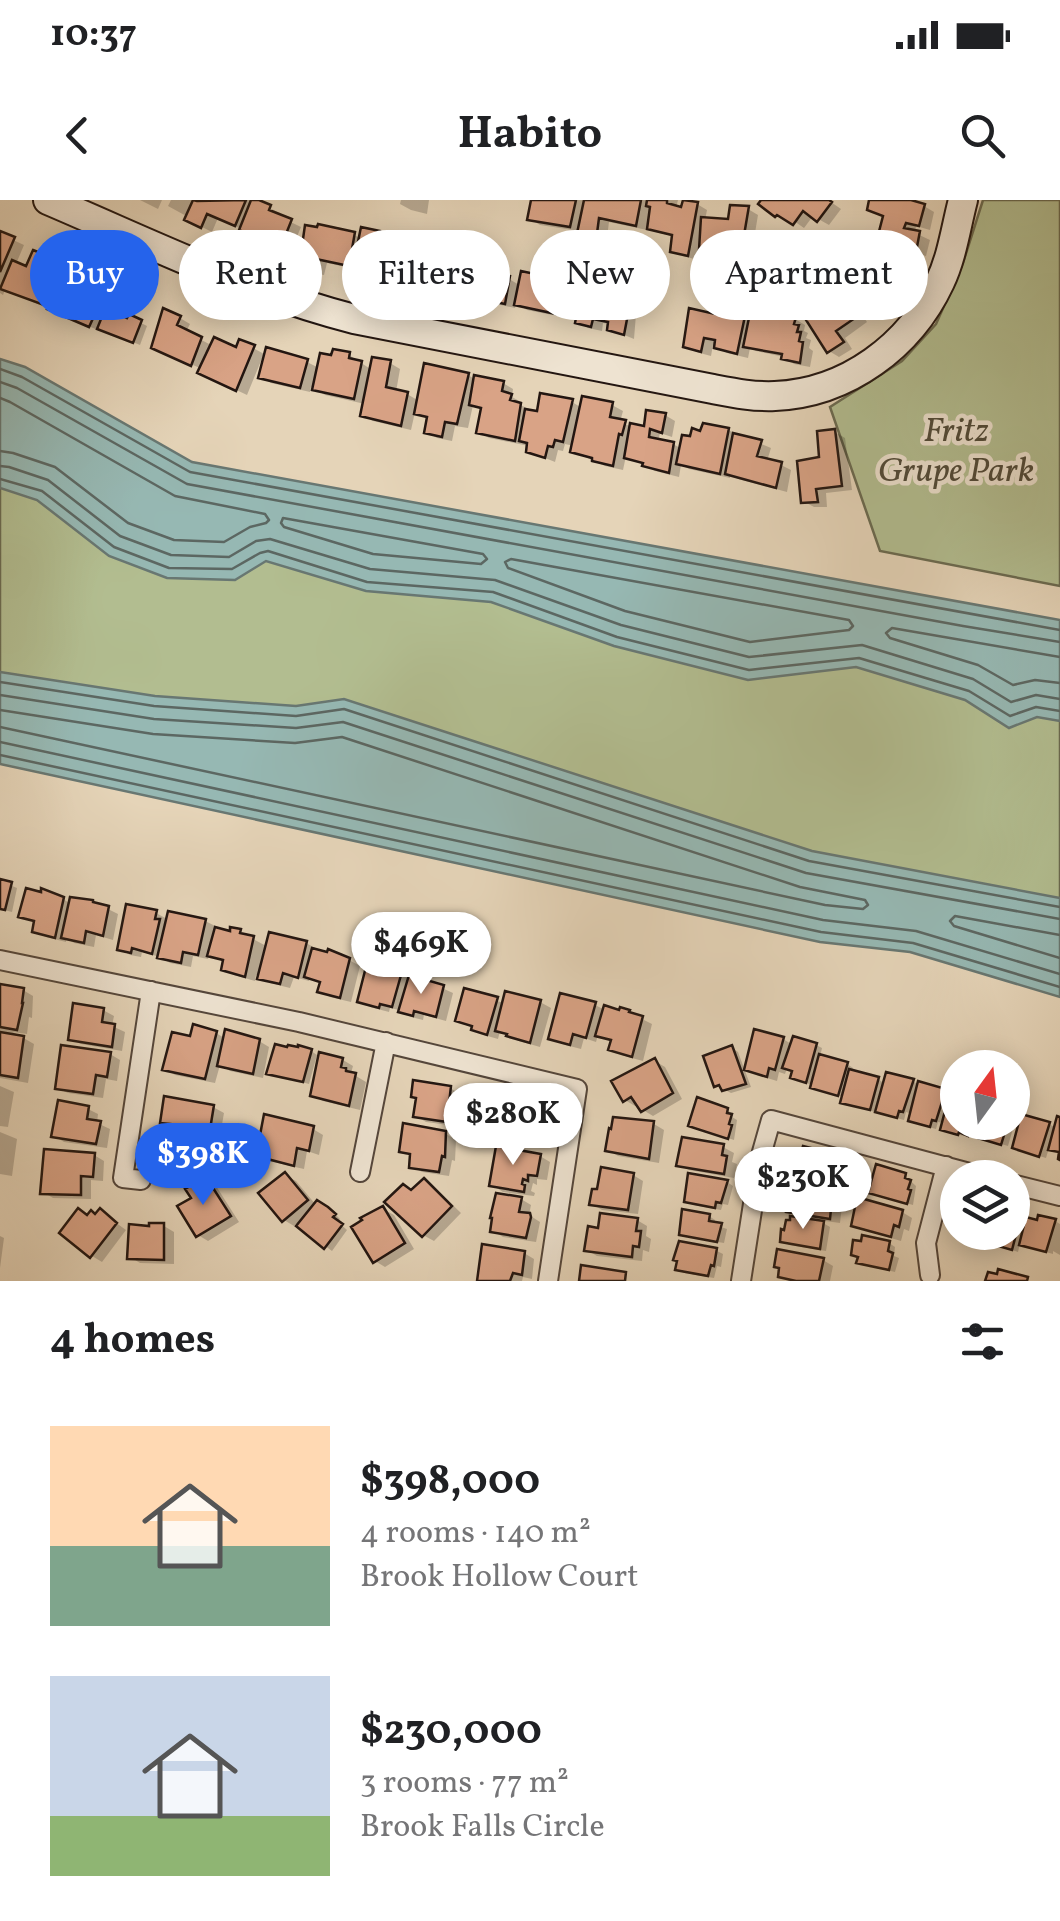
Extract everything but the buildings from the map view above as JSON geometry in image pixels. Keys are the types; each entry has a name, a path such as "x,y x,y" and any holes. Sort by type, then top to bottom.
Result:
{"street":[{"path":"48,200 304,306 753,396 823,388 887,352 928,306 946,268 964,200"},
{"path":"0,960 386,1042 578,1089 548,1281"},
{"path":"141,1180 124,1178 151,990"},
{"path":"360,1172 386,1042"},
{"path":"741,1281 770,1120 940,1164"},
{"path":"1030,1188 1060,1196"},
{"path":"930,1274 926,1243 940,1189"}],"green space":[{"name":"Fritz Grupe Park","path":"983,200 1060,200 1060,586 880,551 830,407 902,361 936,324 963,263"},
{"path":"0,458 1060,698 1060,930 0,688"}],"water":[{"path":"0,359 25,367 192,462 1060,620 1060,721 1037,717 1009,728 965,700 856,667 748,680 614,646 491,602 366,591 266,561 235,580 167,578 109,556 37,500 0,488"},
{"path":"0,672 155,696 296,706 344,699 812,851 1060,898 1060,997 910,952 820,942 0,764"}]}
